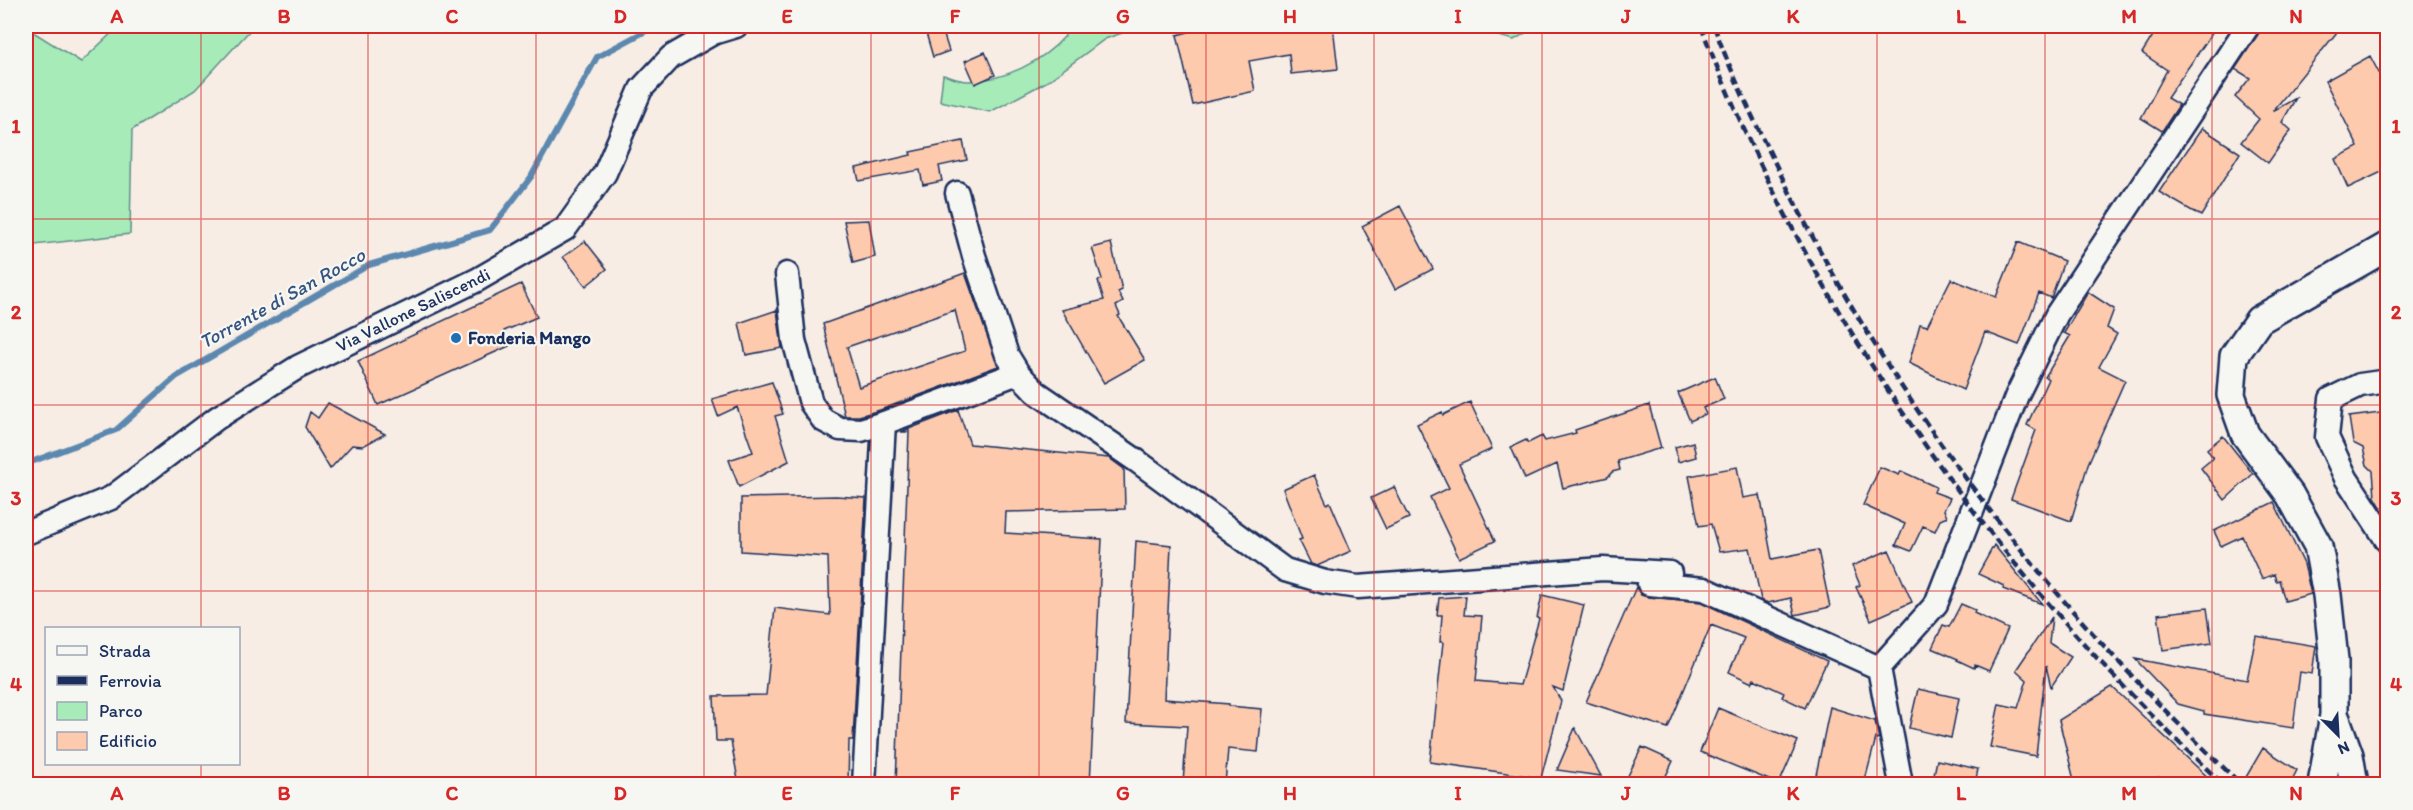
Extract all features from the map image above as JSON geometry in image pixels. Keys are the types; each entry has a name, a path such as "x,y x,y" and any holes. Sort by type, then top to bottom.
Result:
{"main road":[{"path":"2322,784 2334,715 2334,660 2327,595 2318,546 2290,495 2245,434 2231,395 2234,356 2259,320 2388,246"},
{"path":"2334,715 2349,756 2354,784"}],"street":[{"name":"Via Vallone Saliscendi","path":"26,533 111,498 217,418 298,367 477,280 565,229 605,173 641,89 671,57 713,33 736,26"},
{"path":"1879,668 1936,604 2017,395 2058,315 2248,26"},
{"path":"957,193 983,286 1007,355 1018,373 1036,392 1137,461 1285,570 1325,582 1358,587 1603,569 1670,573"},
{"path":"787,274 794,340 811,403 823,420 840,429 861,430 884,423 1018,373"},
{"path":"2388,381 2360,385 2331,399 2327,437 2346,478 2388,542"},
{"path":"864,784 884,423"},
{"path":"1440,593 1607,584 1666,584 1704,589 1879,668"},
{"path":"1879,668 1901,784"},
{"path":"2349,756 2366,784"}],"green space":[{"path":"119,26 253,27 195,90 132,130 130,234 26,246 26,36 35,33 81,62"},
{"path":"1063,26 1142,26 1105,39 1048,81 990,112 940,101 943,75 967,81 983,80 1022,68 1045,54 1065,36"},
{"path":"1460,26 1537,26 1514,40"}],"building":[{"path":"924,26 941,26 949,51 933,57"},
{"path":"1200,26 1333,26 1338,69 1291,74 1289,54 1249,61 1255,91 1193,105 1177,35"},
{"path":"2159,26 2217,26 2167,98 2179,105 2162,131 2141,118 2167,70 2142,53"},
{"path":"2261,26 2342,26 2273,111 2296,98 2282,122 2291,130 2268,163 2241,142 2259,119 2235,97 2250,78 2235,69 2259,33"},
{"path":"985,52 995,75 975,84 965,61"},
{"path":"2370,56 2388,90 2388,169 2348,188 2335,159 2358,147 2325,81"},
{"path":"2202,128 2240,153 2201,216 2159,192"},
{"path":"963,141 967,160 939,166 942,181 923,185 920,170 859,181 856,168 911,155 910,152"},
{"path":"1400,206 1433,269 1395,289 1362,226"},
{"path":"869,220 875,257 853,263 844,221"},
{"path":"585,241 607,269 586,286 563,257"},
{"path":"2018,242 2064,261 2051,298 2039,293 2019,345 1985,332 1963,390 1909,363 1920,324 1927,326 1951,279 1996,297"},
{"path":"1111,243 1122,290 1118,292 1123,302 1116,306 1120,315 1118,316 1145,360 1104,383 1062,310 1104,300 1098,281 1102,279 1092,248"},
{"path":"965,273 998,366 880,410 859,416 845,416 823,324","holes":["955,310 965,351 859,387 847,347"]},
{"name":"Fonderia Mango","path":"521,284 537,317 504,331 509,346 378,405 358,361"},
{"path":"2088,292 2114,309 2107,328 2117,334 2099,367 2125,380 2088,464 2071,521 2011,499 2036,430 2027,425 2048,379 2045,377 2070,336 2064,333"},
{"path":"777,310 782,348 746,355 739,323"},
{"path":"1715,377 1724,399 1703,408 1706,414 1690,421 1678,393"},
{"path":"772,382 783,414 775,416 789,461 739,487 729,460 753,452 737,407 718,416 712,399"},
{"path":"1470,402 1492,449 1459,464 1495,541 1459,558 1430,497 1449,488 1417,424"},
{"path":"328,403 385,434 363,446 352,445 330,469 305,427 310,412 318,418"},
{"path":"1649,405 1661,448 1618,461 1620,470 1612,472 1608,477 1563,488 1557,464 1525,479 1511,447 1526,440 1528,443 1542,436 1545,441 1576,433 1575,430"},
{"path":"958,410 970,444 1109,458 1124,469 1125,509 1006,512 1005,533 1102,539 1090,784 896,784 909,432 901,432"},
{"path":"2388,412 2388,507 2381,507 2375,497 2373,471 2367,465 2363,448 2353,443 2349,417"},
{"path":"2223,436 2253,474 2225,500 2201,468 2213,458 2207,449"},
{"path":"1693,442 1696,457 1678,462 1675,447"},
{"path":"1737,467 1743,498 1760,495 1772,559 1818,550 1830,607 1795,615 1791,598 1768,603 1761,600 1750,548 1719,552 1711,524 1699,526 1689,476"},
{"path":"1880,467 1899,475 1901,471 1936,487 1934,492 1950,498 1944,510 1947,517 1940,520 1935,531 1923,526 1911,551 1896,545 1905,524 1863,505"},
{"path":"1314,475 1327,504 1330,502 1351,551 1317,566 1311,564 1299,540 1302,539 1283,489"},
{"path":"1394,487 1409,518 1386,529 1371,498"},
{"path":"836,496 866,498 853,740 849,740 848,784 758,784 758,780 738,780 731,741 716,741 714,696 766,695 775,608 830,615 828,557 741,551 741,498"},
{"path":"2274,502 2304,564 2311,594 2285,601 2279,580 2276,581 2274,574 2262,579 2242,536 2221,546 2214,531"},
{"path":"1136,541 1171,545 1164,699 1262,709 1258,752 1228,749 1225,784 1183,784 1187,726 1126,723"},
{"path":"1994,545 2042,604 2003,589 2004,586 1978,574"},
{"path":"1889,550 1912,602 1871,620 1856,587 1860,585 1852,566"},
{"path":"1636,587 1641,595 1648,597 1701,602 1827,661 1805,708 1782,697 1784,693 1754,679 1752,683 1729,672 1744,638 1711,625 1668,728 1586,702"},
{"path":"1542,595 1584,605 1563,691 1553,687 1561,701 1541,778 1430,762 1443,642 1440,642 1442,615 1437,615 1439,598 1466,596 1464,615 1482,616 1476,681 1520,685 1539,619 1537,618"},
{"path":"1961,604 1975,610 1974,613 2008,629 1989,671 1975,665 1974,668 1932,648 1943,625 1949,627"},
{"path":"2207,608 2212,643 2163,650 2158,614"},
{"path":"2052,617 2049,643 2071,657 2051,687 2046,666 2036,756 1990,747 1999,704 2018,708 2027,680 2016,670"},
{"path":"2256,636 2316,646 2312,674 2300,672 2293,728 2204,714 2204,711 2178,704 2135,659 2247,680"},
{"path":"2112,687 2215,784 2163,784 2159,777 2128,784 2075,784 2059,720"},
{"path":"1918,689 1959,698 1951,738 1909,728"},
{"path":"1830,707 1875,721 1879,739 1876,738 1864,784 1816,775"},
{"path":"1718,708 1798,741 1779,784 1700,752"},
{"path":"1575,728 1601,776 1557,770"},
{"path":"1642,747 1673,761 1662,784 1624,784"},
{"path":"2263,748 2297,770 2290,784 2242,784"},
{"path":"1937,760 1978,769 1975,784 1932,784"}],"waterway":[{"name":"Torrente di San Rocco","path":"26,464 116,430 176,377 369,265 490,230 531,177 597,57 655,26"}],"railway":[{"path":"1701,26 1746,133 1797,237 1855,338 1918,435 1987,529 2061,618 2140,703 2223,784"},
{"path":"1714,26 1755,122 1828,264 1876,347 1928,426 1984,503 2106,648 2241,784"}],"place":[{"name":"Fonderia Mango","path":"456,338"}]}
